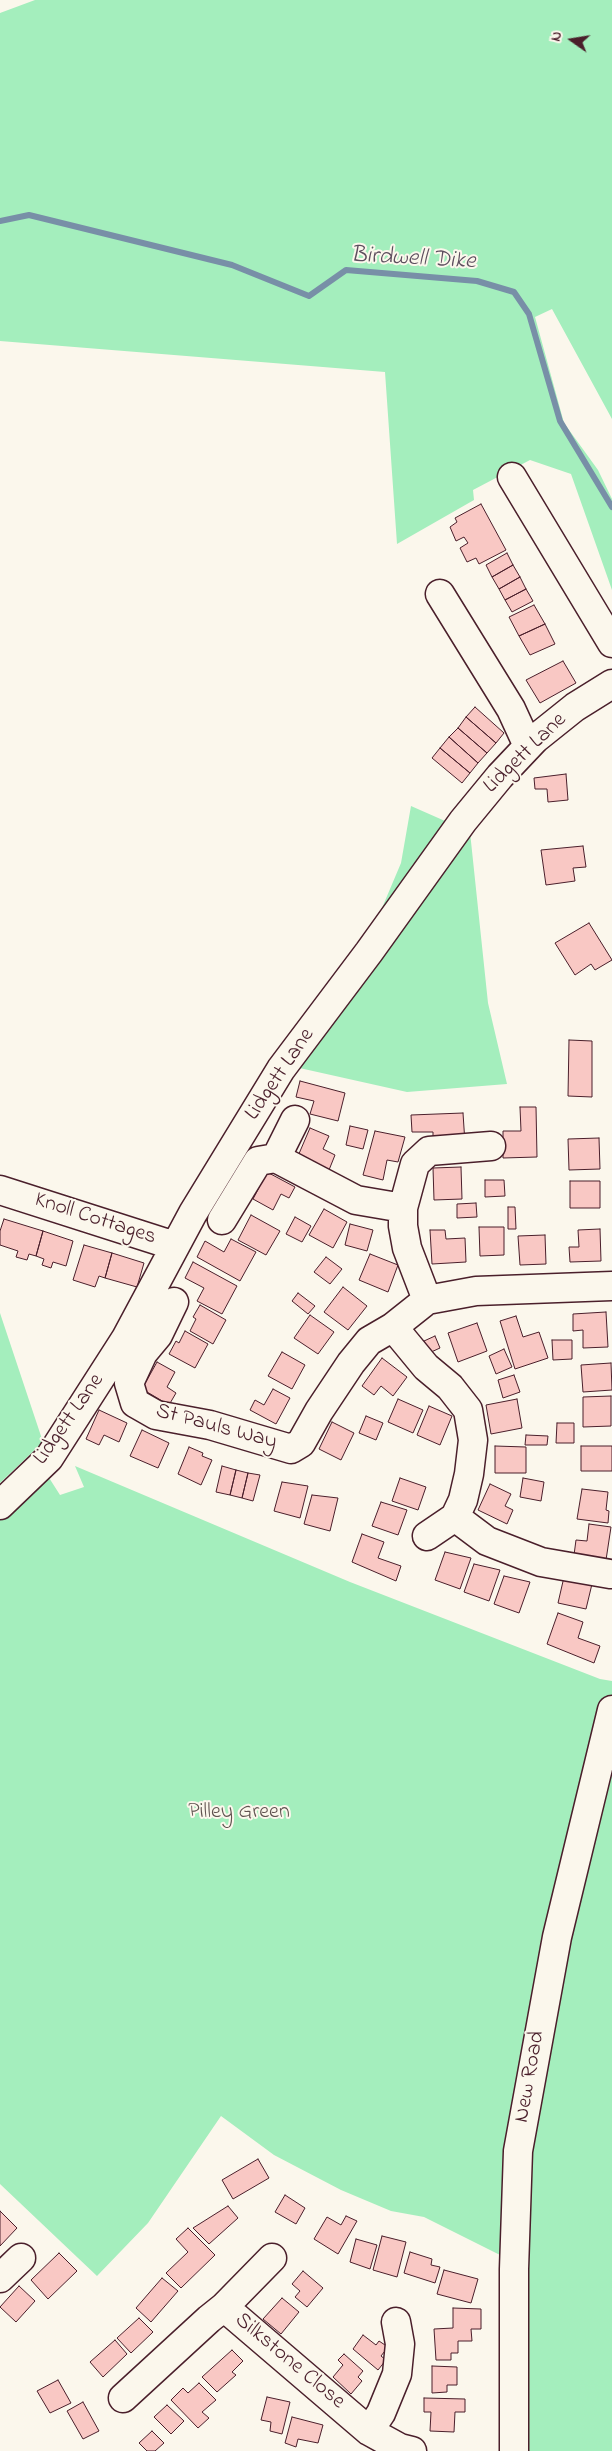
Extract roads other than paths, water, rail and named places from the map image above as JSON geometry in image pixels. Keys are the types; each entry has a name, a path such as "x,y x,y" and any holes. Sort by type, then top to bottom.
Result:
{"street":[{"path":"512,477 612,643"},
{"path":"440,594 511,709 528,746"},
{"name":"Lidgett Lane","path":"0,1505 49,1458 126,1338 175,1246 281,1069 369,952 463,821 528,746 575,707 612,684"},
{"path":"276,1158 295,1120"},
{"path":"427,1300 407,1248 403,1208 415,1164 429,1151 491,1146"},
{"path":"222,1220 258,1161 276,1158 356,1200 403,1208"},
{"name":"Knoll Cottages","path":"8,1192 175,1246"},
{"name":"St Pauls Way","path":"174,1302 158,1335 143,1353 129,1383 135,1403 156,1415 210,1425 291,1449 301,1443 318,1411 369,1340 393,1327 427,1300 476,1291 612,1286"},
{"path":"393,1327 426,1367 450,1387 468,1410 473,1440 469,1474 462,1500 454,1517 427,1536"},
{"path":"454,1517 487,1541 541,1562 610,1574"},
{"name":"New Road","path":"514,2451 514,2269 518,2151 557,1937 612,1710"},
{"path":"0,2278 21,2258"},
{"name":"Silkstone Close","path":"272,2258 224,2307 369,2430 400,2448 412,2451"},
{"path":"123,2398 224,2307"},
{"path":"369,2430 381,2414 397,2374 400,2344 396,2322"}],"waterway":[{"name":"Birdwell Dike","path":"0,221 29,215 232,265 309,296 346,270 477,281 514,292 529,314 560,421 612,507"}],"park label":[{"name":"Pilley Green","path":"239,1813"}]}
